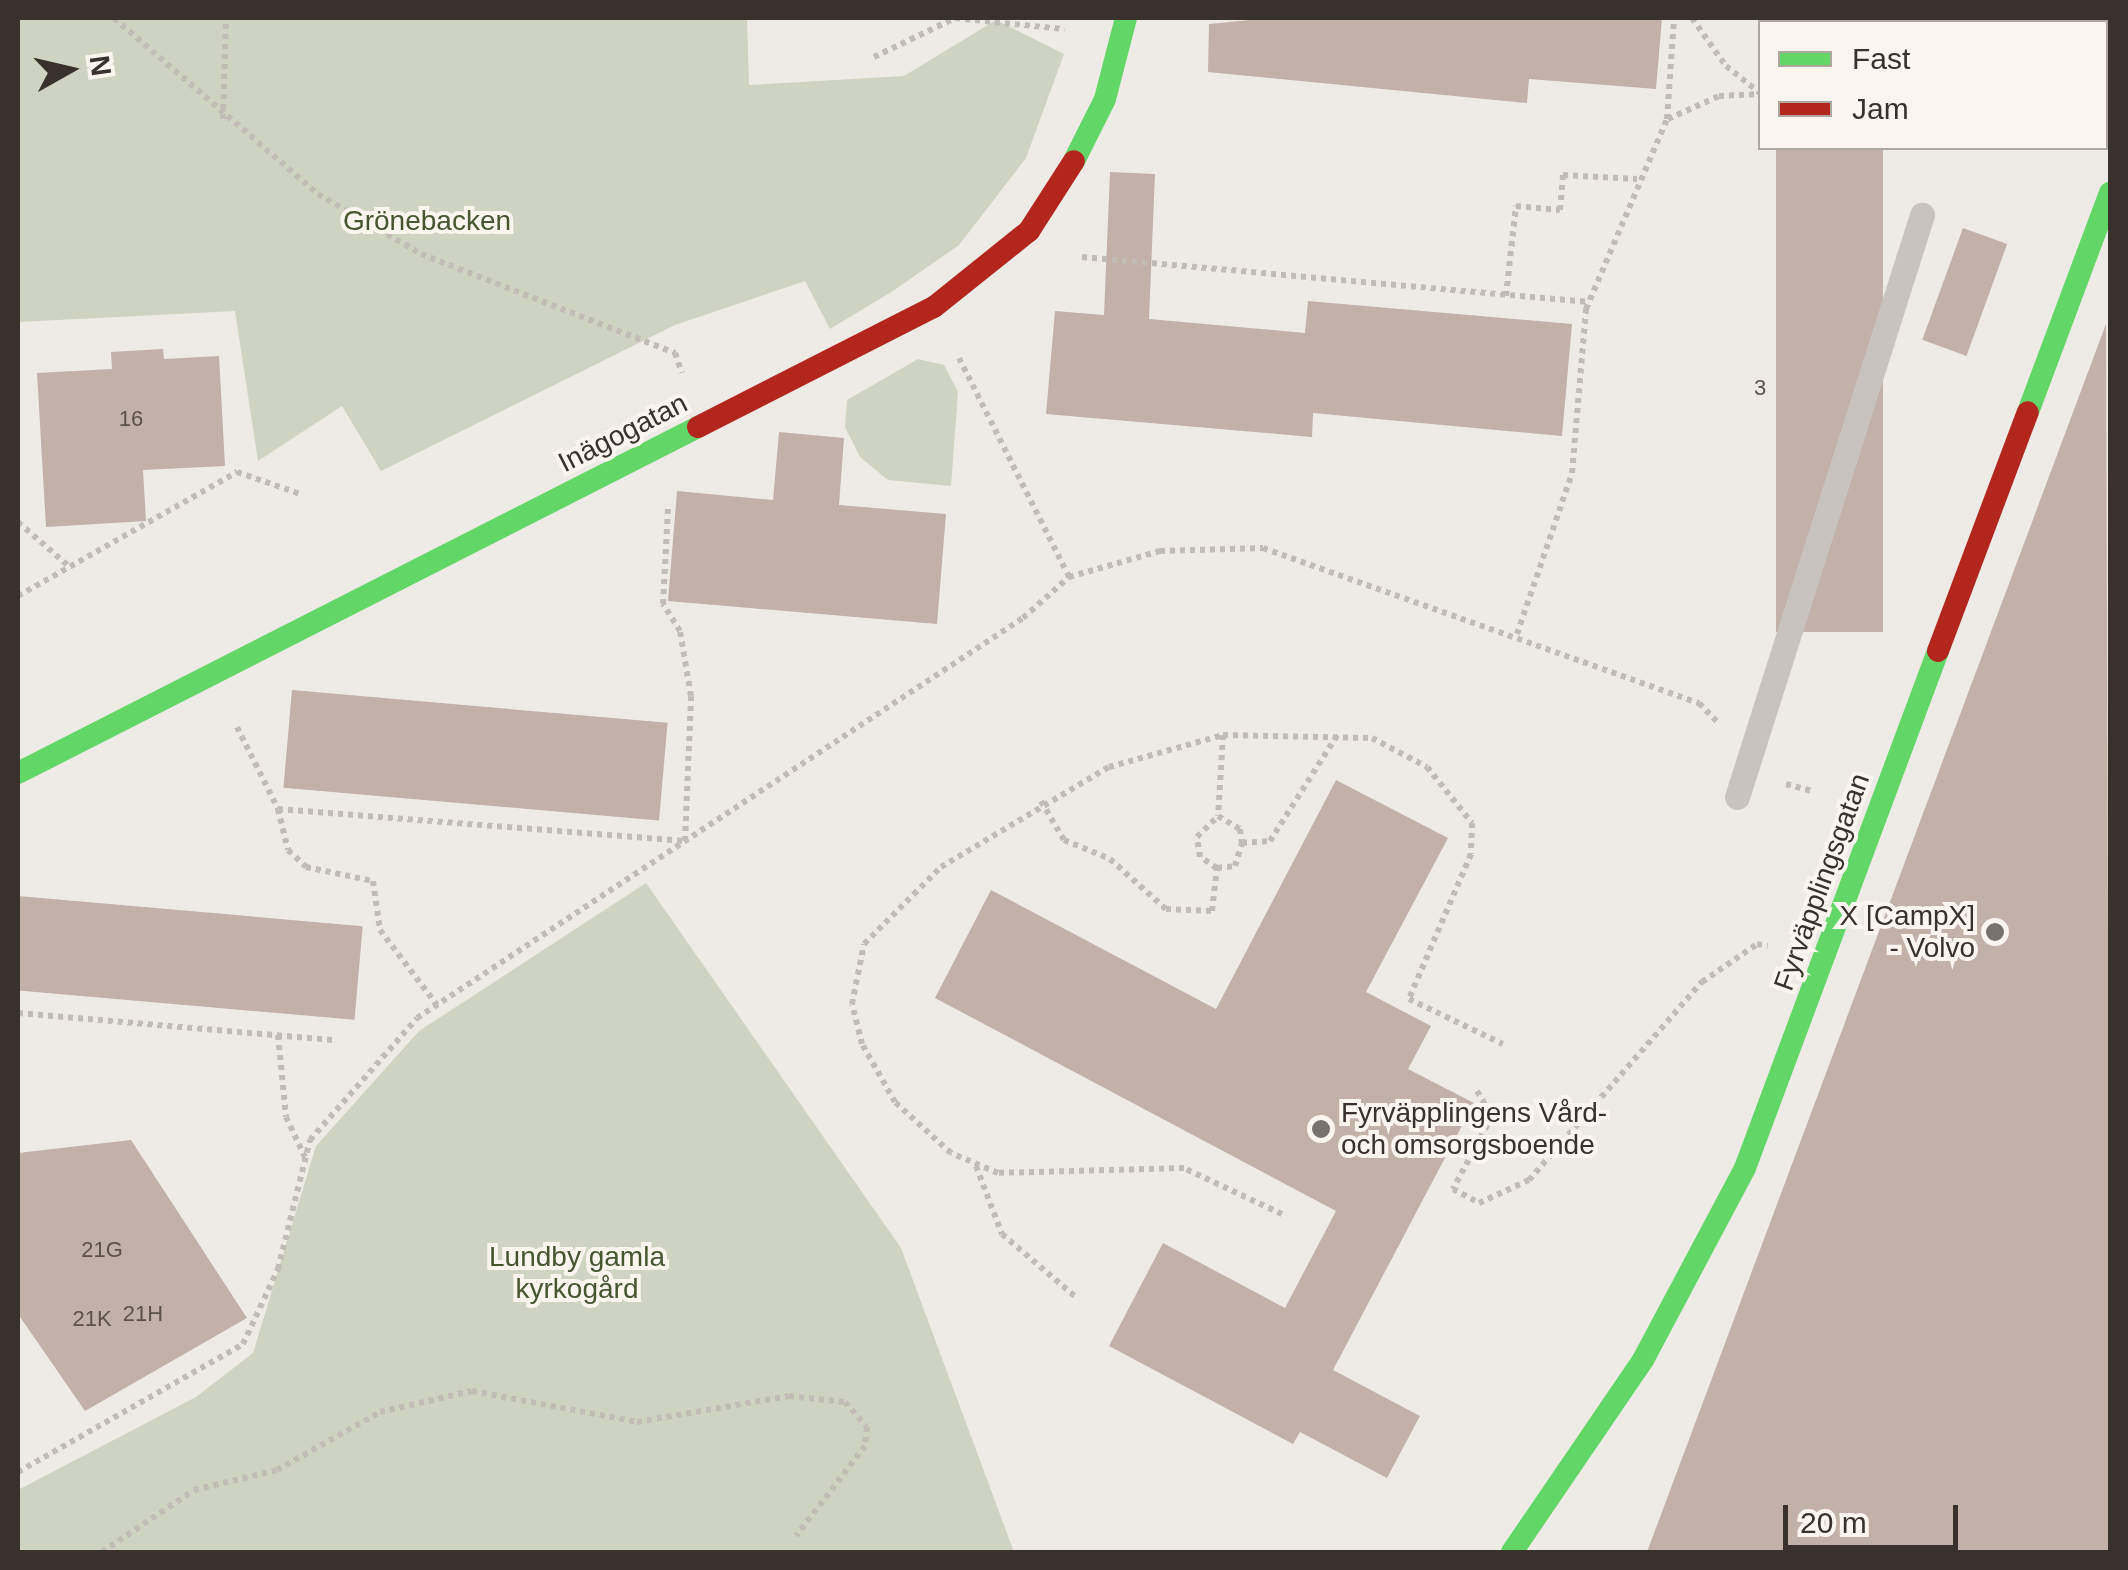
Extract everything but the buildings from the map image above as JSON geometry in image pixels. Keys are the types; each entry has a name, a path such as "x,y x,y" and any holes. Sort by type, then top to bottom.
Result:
{"street":[{"name":"Inägogatan","path":"18,773 934,307 1029,231 1061,187 1104,99 1123,29"},
{"name":"Fyrväpplingsgatan","path":"1512,1552 1643,1360 1745,1168 2110,193"}],"lane":[{"path":"1737,797 1922,215"}],"path":[{"path":"114,18 223,119 318,194 420,254 674,353 686,382"},
{"path":"223,119 226,18"},
{"path":"874,57 955,18 1123,29"},
{"path":"1517,634 1572,473 1589,302 1637,179 1667,119 1674,18"},
{"path":"1692,18 1726,66 1758,92"},
{"path":"1667,119 1719,96 1758,94"},
{"path":"1506,296 1516,206 1560,210 1563,175 1637,179"},
{"path":"1067,256 1589,302"},
{"path":"934,307 1069,578"},
{"path":"18,596 238,472 304,494"},
{"path":"668,498 663,604 680,632 691,696 685,841"},
{"path":"18,522 71,568"},
{"path":"18,1472 244,1344 278,1269 310,1140 437,1005 1022,618 1069,578 1160,551 1262,548 1517,634 1699,703 1772,780 1813,791"},
{"path":"228,709 278,809 288,850 306,867 373,881 380,930 437,1005"},
{"path":"1242,843 1270,841 1338,734"},
{"path":"1282,1214 1184,1168 976,1166 919,1129 878,1081 852,1004 854,970 864,944 909,892 1042,801 1109,768 1223,735 1338,734 1403,749 1460,800 1472,824 1471,854 1409,999 1503,1044"},
{"path":"1218,816 1240,829 1242,843 1235,866 1216,868 1200,858 1198,837 1218,816 1223,735"},
{"path":"1042,801 1064,840 1110,859 1166,909 1212,912 1216,868"},
{"path":"278,809 685,841"},
{"path":"1477,1091 1492,1116 1453,1188 1479,1203 1529,1180 1702,982 1758,944 1777,948"},
{"path":"18,1013 335,1040"},
{"path":"278,1035 286,1116 306,1158"},
{"path":"976,1166 1002,1234 1077,1298"},
{"path":"102,1552 194,1490 277,1470 380,1412 472,1391 637,1422 789,1396 844,1402 867,1427 866,1446 796,1536"}],"green space":[{"name":"Grönebacken","path":"18,18 747,18 749,85 904,76 996,20 1064,54 1026,158 959,245 893,291 830,329 805,281 675,325 381,471 342,406 258,461 235,311 18,322"},
{"path":"918,359 944,365 958,392 951,486 888,480 860,457 845,427 847,400"},
{"name":"Lundby gamla kyrkogård","path":"646,883 901,1248 1014,1552 18,1552 18,1490 196,1397 253,1353 316,1146 419,1031"}],"traffic: fast":[{"path":"1074,161 1105,99 1126,18"},
{"path":"2028,412 2110,193"},
{"path":"18,773 698,427"},
{"path":"1512,1552 1643,1360 1745,1168 1938,651"}],"traffic: jam":[{"path":"698,427 934,307 1029,231 1074,161"},
{"path":"1938,651 2028,412"}],"place":[{"name":"X [CampX] - Volvo","path":"1995,932"},
{"name":"Fyrväpplingens Vård- och omsorgsboende","path":"1321,1129"}]}
